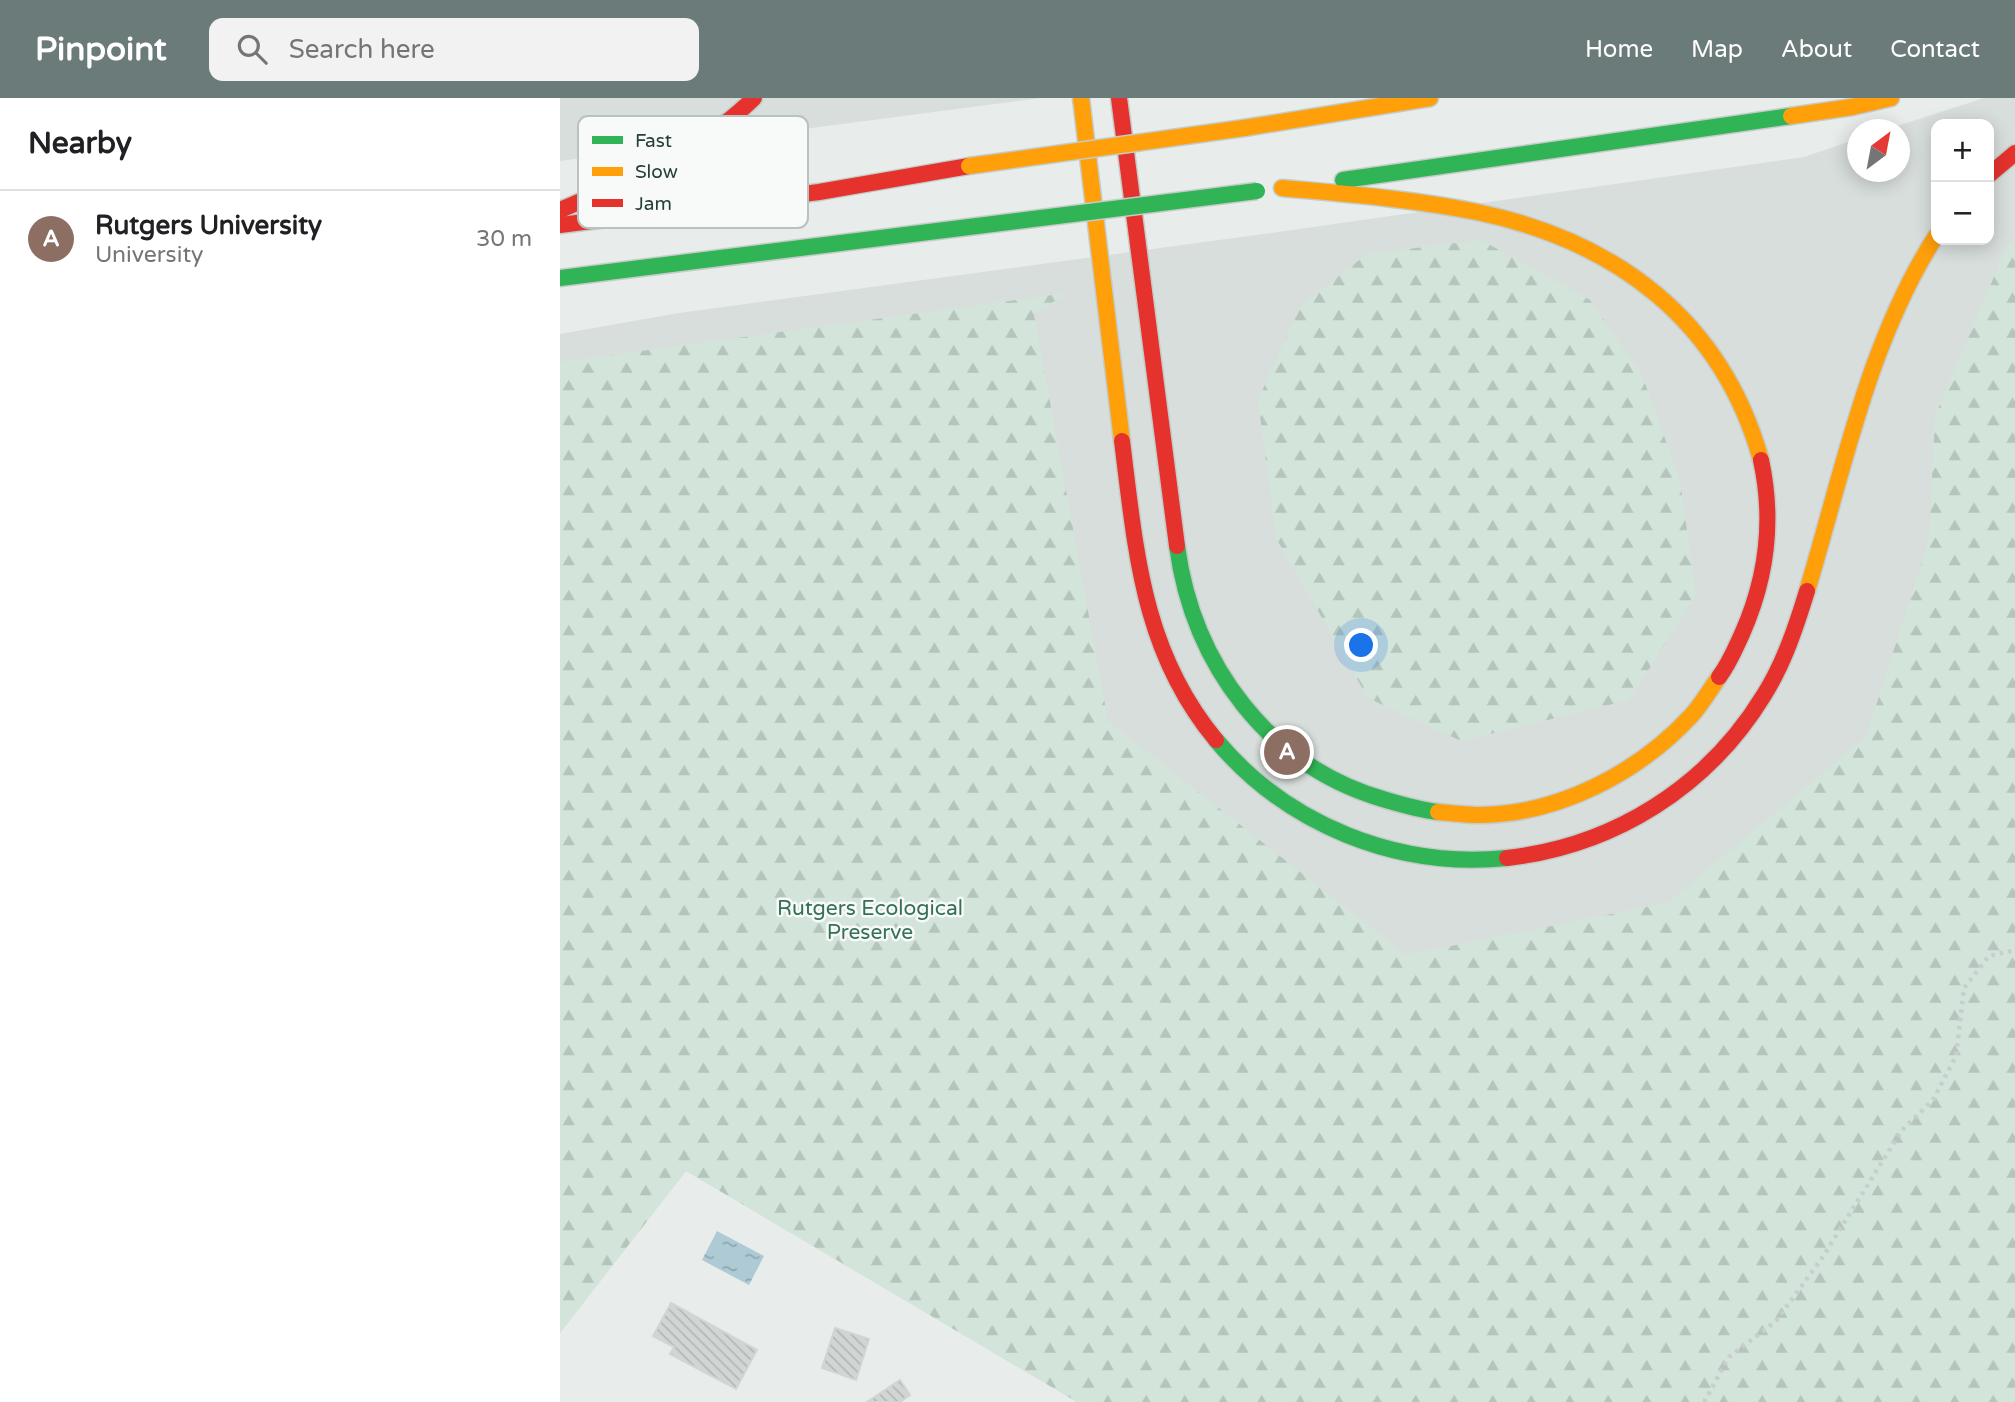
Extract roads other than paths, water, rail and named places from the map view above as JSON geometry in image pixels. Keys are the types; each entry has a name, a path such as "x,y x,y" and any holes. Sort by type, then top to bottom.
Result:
{"highway":[{"path":"734,116 754,98"},
{"path":"1081,98 1135,538 1145,598 1162,653 1186,702 1205,728 1240,766 1270,791 1296,809 1356,839 1422,858 1461,861 1506,859 1541,854 1591,840 1631,822 1674,796 1705,768 1742,728 1774,678 1796,627 1876,357 1906,284 1931,244"},
{"path":"1119,98 1180,568 1199,629 1227,684 1250,715 1277,742 1303,762 1330,780 1384,803 1441,814 1493,816 1541,808 1601,786 1630,769 1680,730 1724,673 1759,592 1767,546 1769,507 1763,465 1753,429 1736,390 1700,335 1669,301 1633,273 1588,248 1518,223 1440,204 1282,188"},
{"path":"808,192 1430,98"},
{"path":"560,278 1282,188 1672,135 1852,107 1891,98"},
{"path":"1994,171 2015,153"},
{"path":"560,210 578,202"},
{"path":"560,225 578,223"}],"water":[{"path":"717,1231 764,1256 749,1285 702,1260"}],"place":[{"name":"Rutgers University","path":"1287,752"}],"park label":[{"name":"Rutgers Ecological Preserve","path":"870,920"}]}
